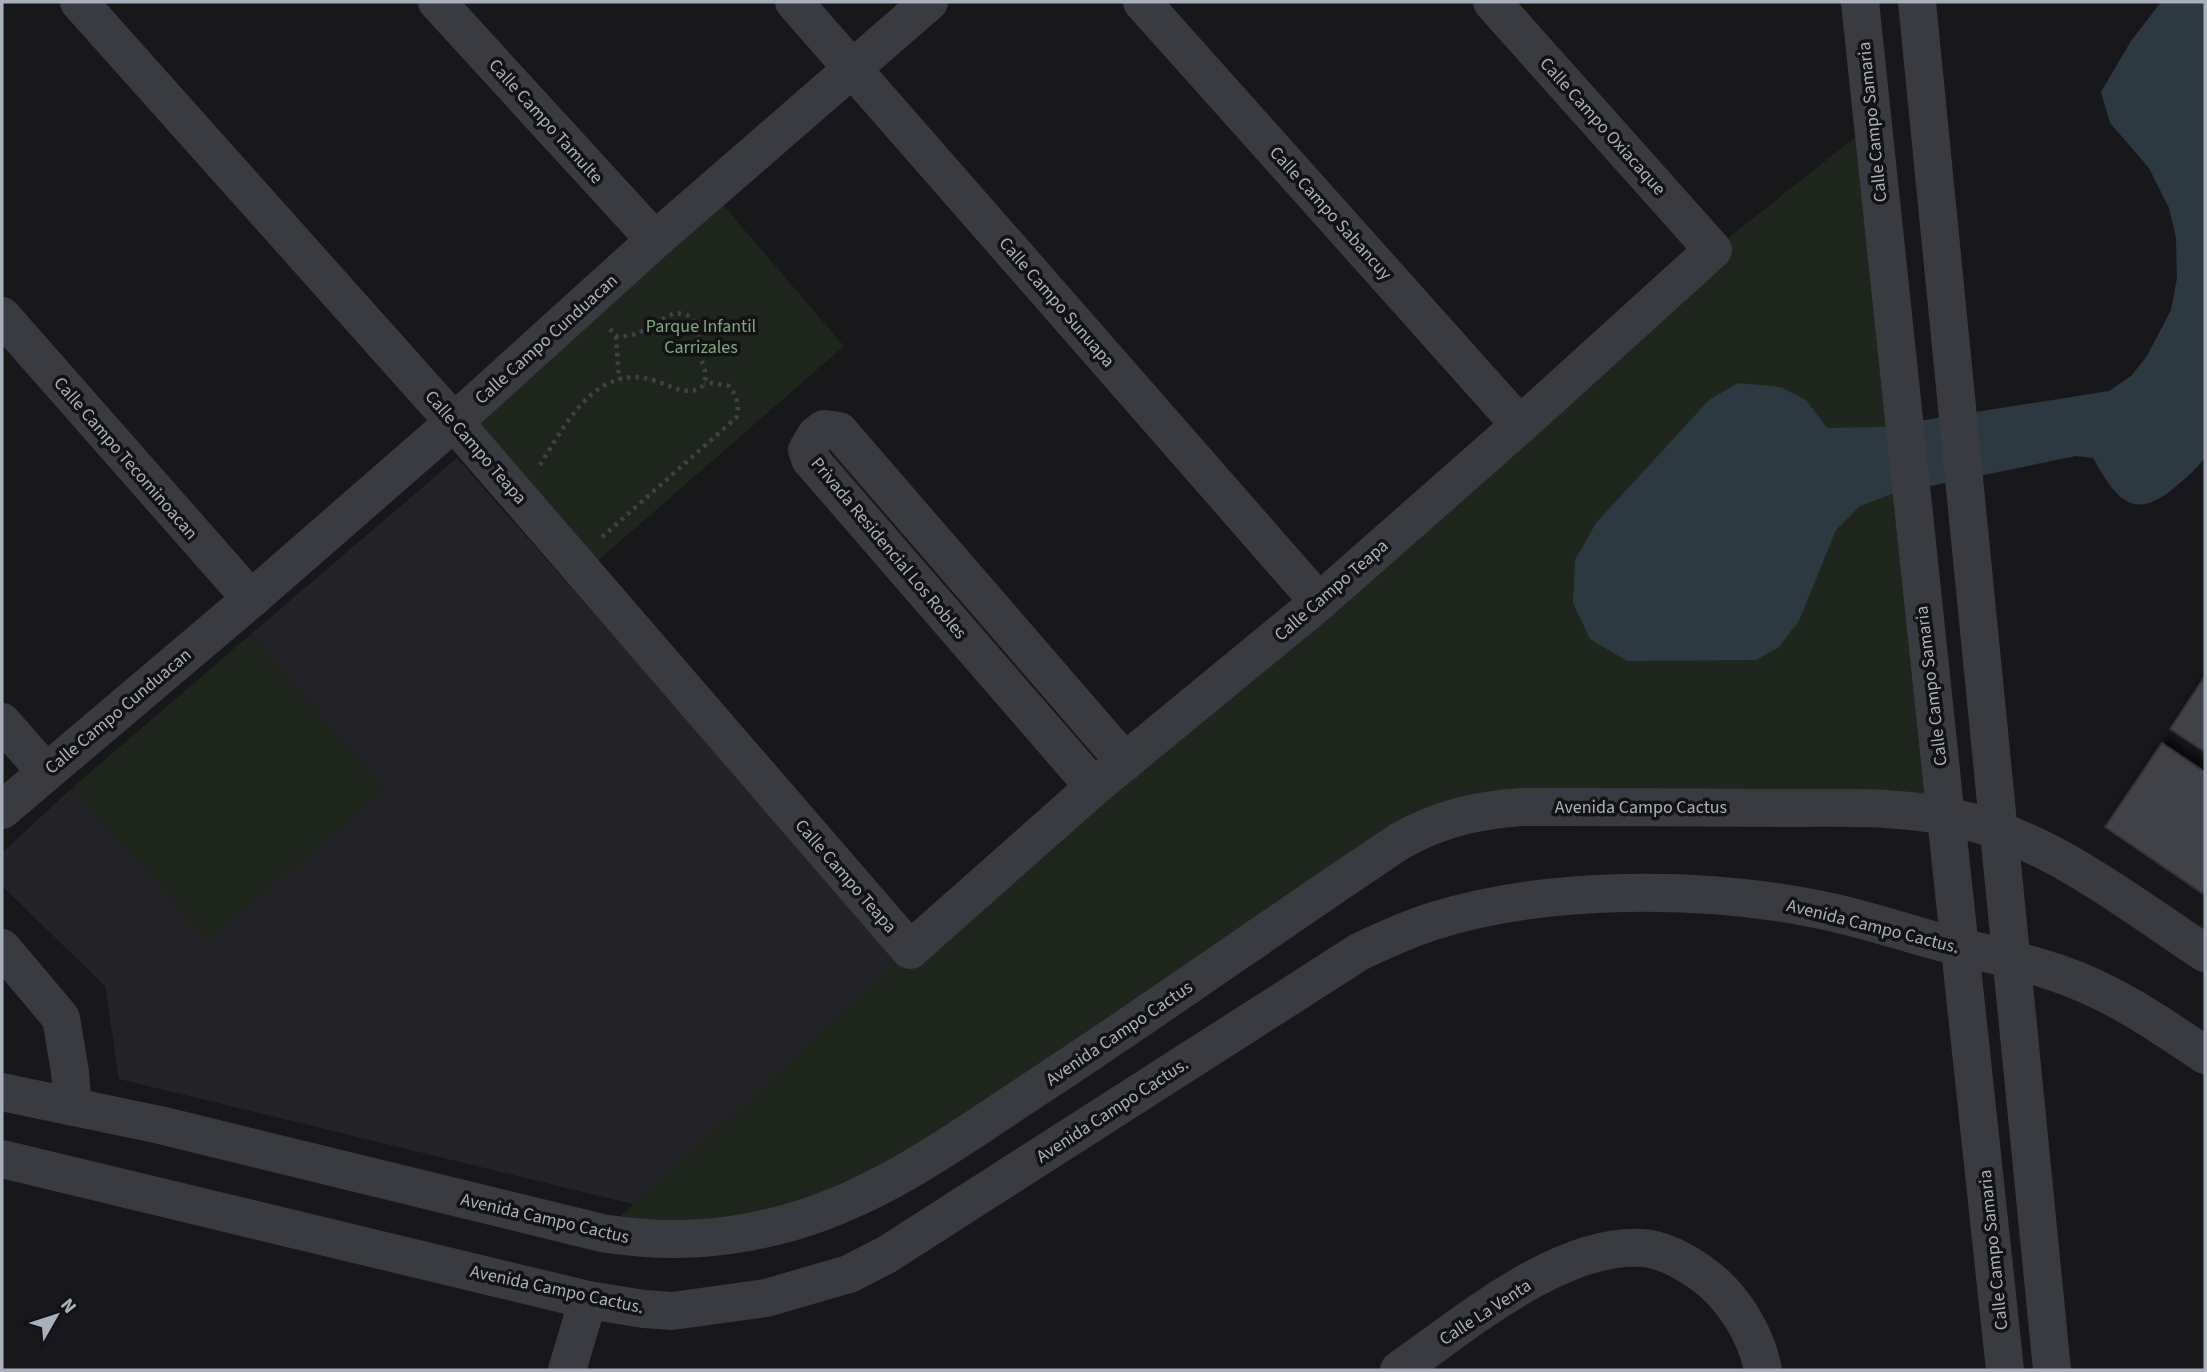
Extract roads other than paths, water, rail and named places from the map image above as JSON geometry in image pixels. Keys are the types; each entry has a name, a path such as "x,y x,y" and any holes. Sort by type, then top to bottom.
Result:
{"street":[{"name":"Calle Campo Teapa","path":"79,2 454,422 910,950 1094,787 1319,602 1713,250"},
{"name":"Calle Campo Tamulte","path":"437,2 655,240"},
{"name":"Calle Campo Sunuapa","path":"794,2 1319,602"},
{"name":"Calle Campo Cunduacan","path":"2,810 251,599 454,422 655,240 929,2"},
{"name":"Calle Campo Sabancuy","path":"1142,2 1520,425"},
{"name":"Calle Campo Oxiacaque","path":"1492,2 1713,250"},
{"path":"1836,2 1861,16"},
{"path":"1917,2 2052,1370"},
{"name":"Calle Campo Samaria","path":"1861,16 1918,576 1961,948 2005,1370"},
{"name":"Calle Campo Tecominoacan","path":"2,316 251,599"},
{"name":"Privada Residencial Los Robles","path":"1094,787 810,459 807,450 816,435 824,429 839,431 1125,762"},
{"path":"2,722 46,772"},
{"name":"Avenida Campo Cactus","path":"2,1092 160,1125 602,1233 642,1240 719,1238 797,1220 837,1206 922,1163 1143,1018 1400,841 1456,816 1479,811 1510,808 1624,807 1852,808 1913,811 1945,816 1997,831 2051,855 2077,869 2205,953"},
{"name":"Avenida Campo Cactus.","path":"2,1159 588,1300 672,1311 766,1298 849,1274 922,1234 1350,957 1391,937 1437,920 1475,910 1535,900 1605,894 1666,893 1740,897 1839,914 2010,959 2058,973 2102,992 2146,1016 2205,1055"},
{"path":"2,948 61,1018 73,1107"},
{"name":"Calle La Venta","path":"1399,1370 1514,1289 1588,1255 1604,1250 1630,1248 1657,1250 1674,1256 1710,1279 1736,1309 1751,1336 1763,1370"},
{"path":"568,1370 588,1300"}],"park label":[{"name":"Parque Infantil Carrizales","path":"701,336"}]}
